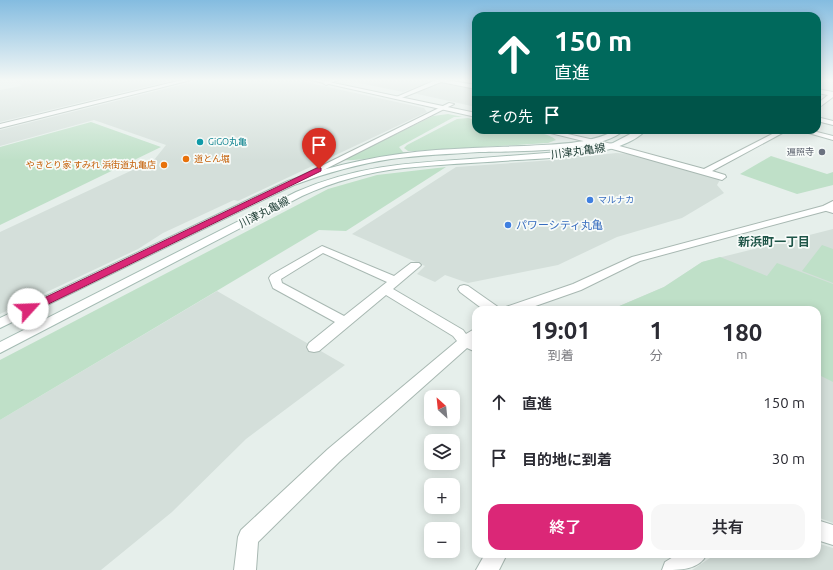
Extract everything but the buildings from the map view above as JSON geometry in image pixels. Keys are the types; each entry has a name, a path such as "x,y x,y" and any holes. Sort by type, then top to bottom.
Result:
{"street":[{"path":"0,126 79,107"},
{"path":"437,107 472,114"},
{"path":"290,183 446,107"},
{"path":"462,107 472,109"},
{"path":"468,113 472,112"},
{"path":"821,120 833,123"},
{"path":"559,134 591,141"},
{"path":"586,134 722,177"},
{"name":"川津丸亀線","path":"0,348 298,194 332,180 357,172 411,164 585,152 610,141 617,134"},
{"name":"川津丸亀線","path":"0,323 290,183 324,171 381,158 406,155 574,145 591,141 610,141 633,137 637,134"},
{"path":"705,172 777,134"},
{"path":"817,134 833,138"},
{"path":"522,306 577,287 636,259 831,207"},
{"path":"245,570 248,537 334,455 472,340 458,333 390,285 322,249 275,278 277,285 345,322"},
{"path":"314,347 415,265"},
{"path":"464,290 487,306"},
{"path":"821,531 833,535"},
{"path":"487,570 495,558"},
{"path":"673,570 691,558"}],"shaded area":[{"path":"0,107 64,107 0,122"},
{"path":"94,107 418,107 424,108 427,112 238,201 234,200 163,233 138,249 0,314 0,232 154,160 166,145 94,120 0,146 0,130"},
{"name":"パワーシティ丸亀","path":"616,153 632,154 721,178 717,185 724,193 682,218 617,237 558,265 468,283 445,275 435,282 417,274 425,266 352,234 456,167 554,160"},
{"path":"833,229 833,523 821,518 821,306 619,306 664,287 702,262"},
{"path":"217,291 345,365 246,439 172,512 101,570 0,570 0,420"},
{"path":"821,544 833,548 833,570 692,570 710,558 821,558"}],"green space":[{"path":"448,114 463,117 454,117 399,147 403,152 411,153 344,160 433,116"},
{"path":"457,119 472,119 472,134 544,134 556,140 548,143 415,151 408,151 404,148"},
{"path":"91,122 161,147 0,225 0,147"},
{"path":"771,156 827,174 833,172 833,185 797,194 740,174"},
{"path":"446,167 346,231 319,230 0,420 0,360 328,189 377,175"},
{"path":"822,245 833,249 833,283 802,271"},
{"path":"720,257 767,276 777,263 833,284 833,382 821,376 821,306 619,306 664,287 702,262"}],"place":[{"name":"GiGO丸亀","path":"200,142"},
{"name":"遍照寺","path":"822,152"},
{"name":"道とん堀","path":"186,159"},
{"name":"やきとり家 すみれ 浜街道丸亀店","path":"164,165"},
{"name":"マルナカ","path":"590,200"},
{"name":"パワーシティ丸亀","path":"508,225"}],"district":[{"name":"新浜町一丁目","path":"774,242"}],"route":[{"path":"28,309 319,169"}]}
